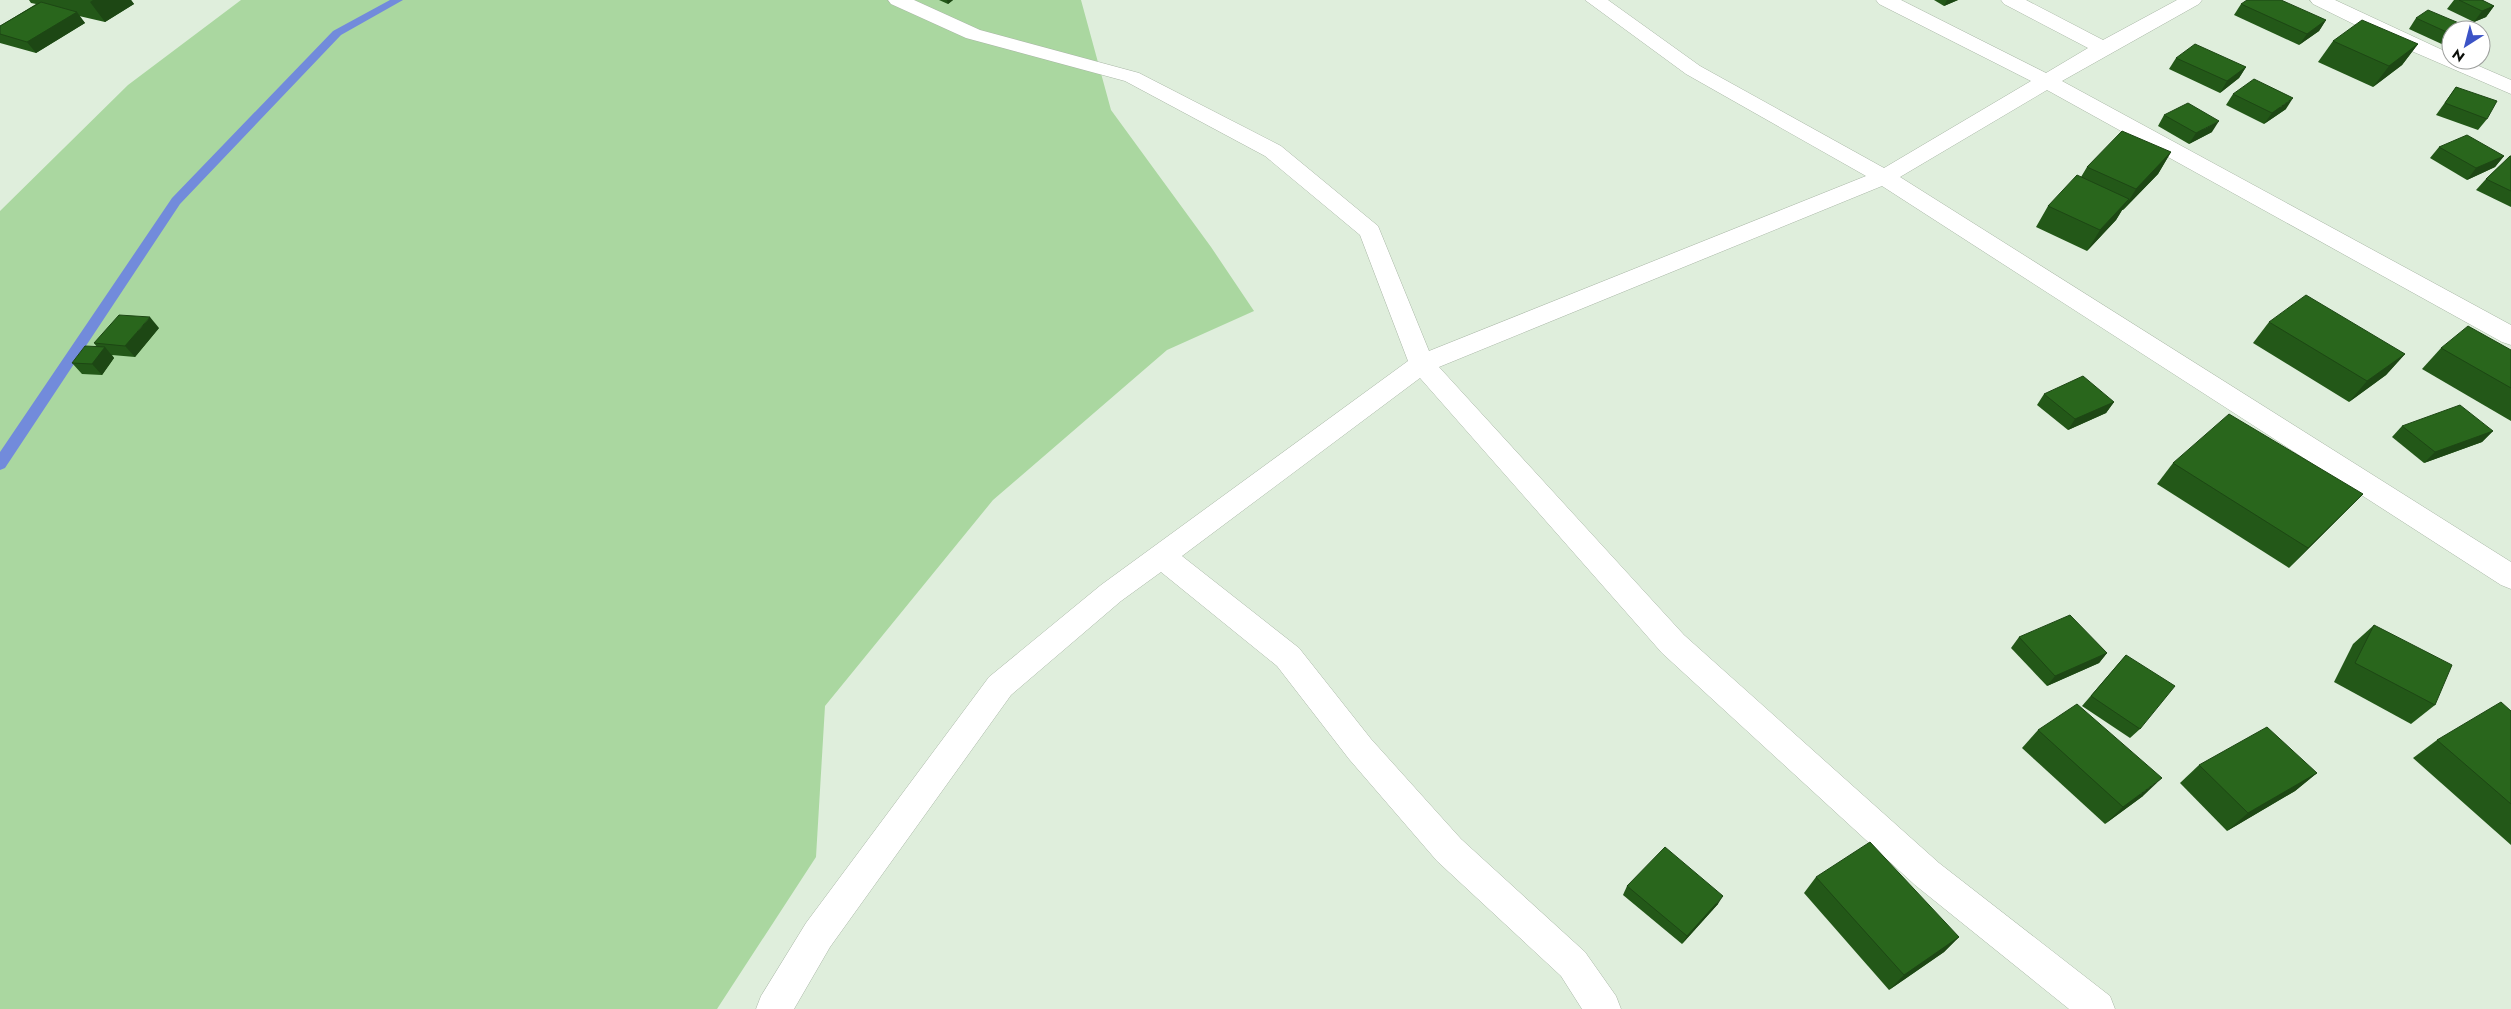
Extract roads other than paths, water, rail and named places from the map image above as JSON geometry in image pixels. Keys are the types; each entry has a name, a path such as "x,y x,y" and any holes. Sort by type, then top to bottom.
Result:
{"street":[{"path":"898,0 973,34 1132,76 1273,150 1370,231 1422,364 1673,644 1927,874 2097,1009"},
{"path":"1595,0 1693,70 1884,177 2511,577"},
{"path":"1886,0 2047,82 2511,336"},
{"path":"2012,0 2103,48"},
{"path":"774,1009 818,935 1000,686 1111,593 1422,364 1884,177 2103,48 2192,0"},
{"path":"2320,0 2393,36 2511,88"},
{"path":"1161,556 1288,658 1360,748 1449,850 1573,964 1603,1009"}],"waterway":[{"path":"0,464 176,201 337,33 398,0"}]}
